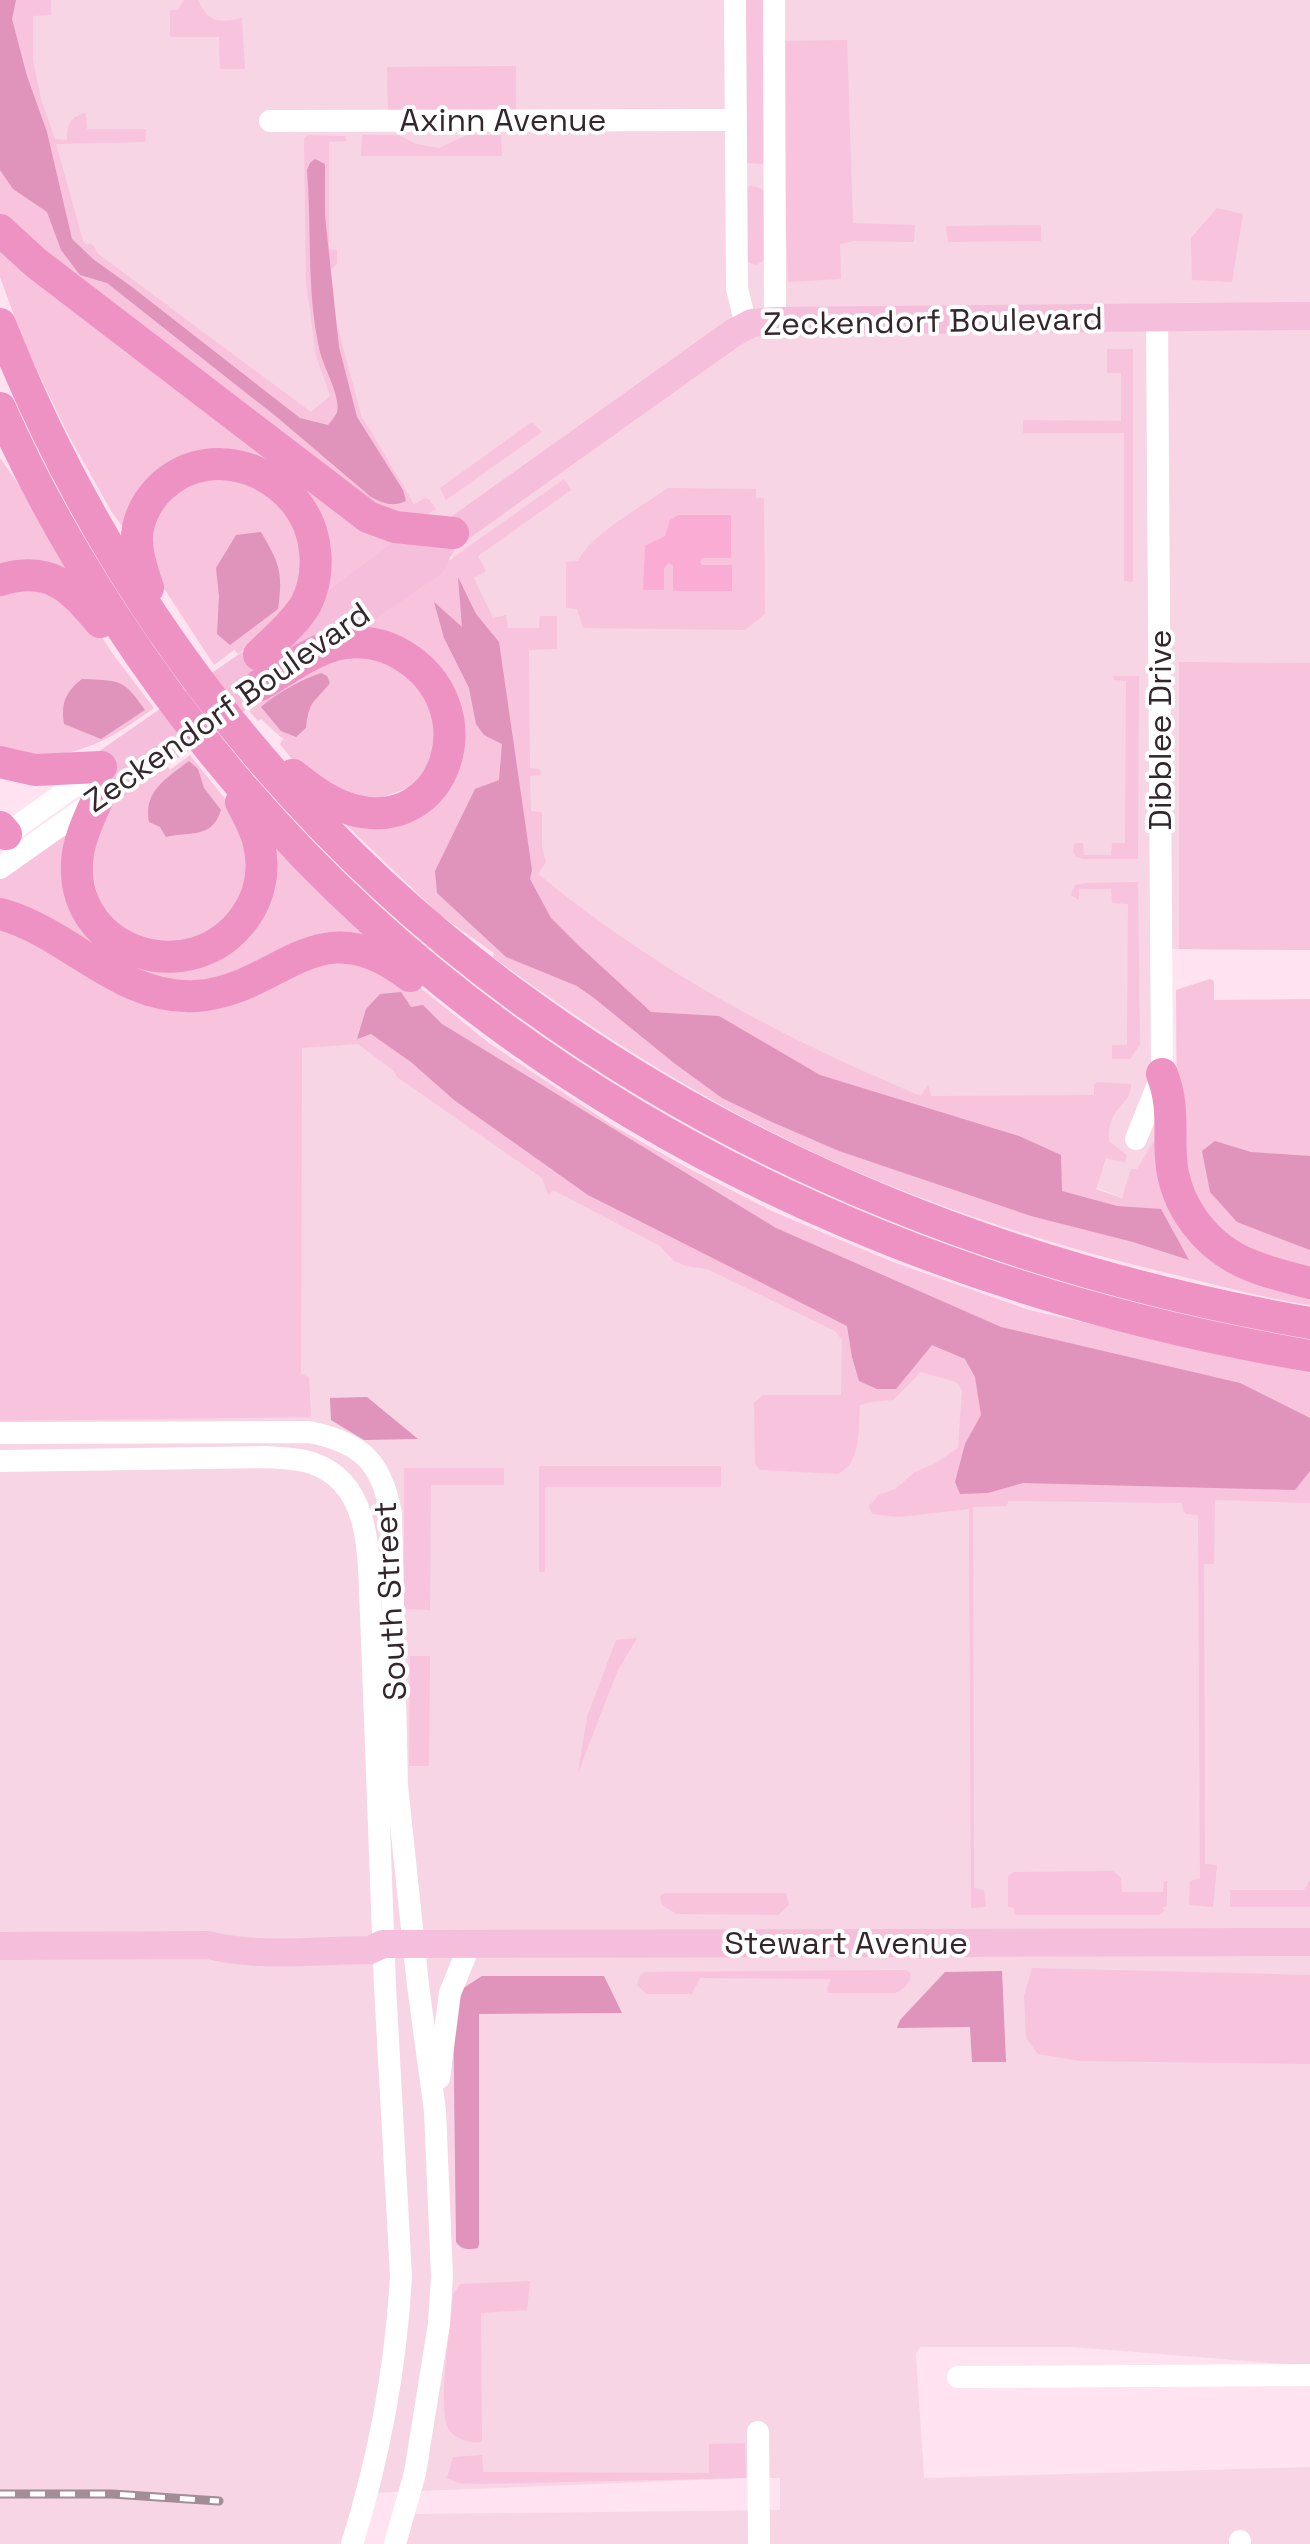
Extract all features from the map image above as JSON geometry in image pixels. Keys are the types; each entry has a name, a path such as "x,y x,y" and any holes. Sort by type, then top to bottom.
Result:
{"highway":[{"path":"0,230 36,263 368,517 448,536"},
{"path":"0,324 31,397 96,524 158,622 232,724 321,825 424,922 536,1012 682,1105 823,1176 984,1239 1067,1266 1165,1293 1310,1323"},
{"path":"0,408 64,533 117,620 156,679 224,766 341,892 413,958 492,1021 567,1073 678,1141 780,1192 884,1237 991,1276 1099,1309 1209,1337 1310,1356"},
{"path":"158,622 138,546 138,528 149,502 171,479 196,467 230,464 252,470 272,480 295,500 308,523 316,554 314,582 302,610 255,668"},
{"path":"0,580 41,577 70,589 156,679"},
{"path":"232,724 310,789 353,810 381,812 408,804 425,792 443,768 451,730 446,704 424,671 396,652 360,642 255,668"},
{"path":"0,762 100,783 81,838 77,864 80,891 102,928 130,949 158,958 190,955 218,944 249,911 260,884 257,836 224,766"},
{"path":"0,914 28,924 136,986 164,994 198,996 218,992 306,954 343,948 386,959 492,1021"},
{"path":"1162,1074 1171,1102 1173,1174 1193,1220 1207,1237 1234,1257 1310,1284"}],"main road":[{"name":"Zeckendorf Boulevard","path":"100,783 415,544 448,536 746,326 774,321 1310,316"},
{"name":"Stewart Avenue","path":"0,1946 208,1945 276,1951 370,1950 383,1944 1310,1942"}],"street":[{"path":"735,0 737,288 746,326"},
{"path":"774,0 774,321"},
{"name":"Axinn Avenue","path":"270,121 736,120"},
{"path":"736,177 775,177"},
{"name":"Dibblee Drive","path":"1136,1139 1162,1074 1157,317"},
{"name":"Zeckendorf Boulevard","path":"2,833 100,783"},
{"name":"Zeckendorf Boulevard","path":"0,868 100,783"},
{"name":"South Street","path":"0,1433 309,1432 365,1452 383,1482 392,1514 397,1786 435,2111"},
{"path":"303,1460 326,1454 330,1443 325,1435"},
{"name":"South Street","path":"0,1461 265,1457 303,1460 340,1480 362,1514 369,1572 401,2276 398,2320 374,2464 352,2544"},
{"path":"354,1498 372,1502 383,1482"},
{"path":"395,2544 414,2473 439,2324 442,2276 435,2111 450,1993 470,1944"},
{"path":"958,2377 1310,2375"},
{"path":"758,2432 758,2544"}],"shaded area":[{"path":"0,0 51,0 51,15 33,16 33,60 55,139 67,140 71,122 86,113 87,129 146,129 145,142 56,144 83,241 311,412 330,396 316,356 306,282 304,139 308,135 346,136 346,141 329,142 329,249 337,250 337,264 331,270 332,305 361,415 414,504 425,498 436,509 421,518 373,510 0,218"},
{"path":"0,0 16,0 12,19 47,132 72,239 300,418 328,425 338,406 316,329 307,170 315,159 325,164 325,216 339,347 357,417 406,501 389,504 371,497 107,283 80,275 61,250 47,212 13,189 0,170"},
{"path":"22,0 1310,0 1310,950 1161,949 1177,1219 698,1032 524,893 494,646 444,539 417,505 83,245 42,145"},
{"path":"184,0 198,0 215,20 242,18 245,69 220,69 219,37 170,37 170,10 178,10"},
{"path":"743,0 766,0 766,158 762,164 743,161"},
{"path":"847,40 853,223 915,225 914,242 840,244 841,279 788,282 780,41"},
{"path":"516,66 516,110 388,113 387,67"},
{"path":"362,135 399,135 416,144 439,148 467,135 501,135 502,156 361,156"},
{"path":"749,186 764,191 767,251 763,261 756,265 748,262 745,255 744,192"},
{"path":"1217,208 1243,214 1232,282 1192,280 1191,238"},
{"path":"1041,225 1041,241 948,242 946,226"},
{"path":"0,236 398,541 323,595 323,539 233,456 193,452 125,530 69,436 26,348 0,277"},
{"path":"1107,349 1133,349 1133,582 1124,581 1124,433 1023,433 1023,420 1121,421 1121,373 1107,373"},
{"path":"532,422 542,432 446,500 440,488"},
{"path":"0,458 38,512 68,568 0,569"},
{"path":"221,469 293,505 307,574 274,628 238,654 234,650 214,665 152,570 148,517 160,496"},
{"path":"564,479 571,490 478,556 486,571 474,578 493,618 506,615 508,628 539,628 540,616 557,616 557,649 529,650 530,768 541,772 530,776 531,811 542,814 546,862 538,874 628,941 721,999 818,1050 921,1096 928,1085 931,1096 1094,1095 1097,1082 1131,1084 1109,1129 1109,1141 1127,1155 1125,1163 1106,1158 1096,1189 1122,1198 1131,1169 1137,1169 1161,1129 1182,1215 1310,1289 1310,1305 1129,1264 1020,1232 911,1194 756,1124 621,1045 493,957 494,953 440,915 333,812 425,801 458,718 363,632 361,623"},
{"path":"668,488 756,489 756,498 764,498 765,614 745,630 583,628 577,609 566,608 566,562 578,561 605,531"},
{"path":"678,515 731,515 731,558 702,558 700,562 732,565 732,591 673,591 673,565 668,563 664,569 664,590 643,590 645,546 665,536 670,520"},
{"path":"261,532 278,569 278,609 230,645 217,634 216,568 236,535"},
{"path":"458,577 476,614 499,642 532,870 530,879 551,918 577,944 651,1012 719,1016 820,1075 1019,1136 1061,1155 1062,1191 1117,1206 1161,1209 1189,1260 1031,1216 839,1151 722,1098 577,986 506,957 437,893 435,871 475,789 499,780 502,744 484,735 476,724 469,688 444,638 434,602 462,627"},
{"path":"16,581 80,603 154,708 108,738 82,749 55,755 0,750 0,586"},
{"path":"317,655 402,660 443,723 420,784 365,803 302,772 280,744 283,739 249,711"},
{"path":"1179,662 1310,663 1310,950 1179,949"},
{"path":"321,673 330,683 311,707 306,728 296,737 281,731 261,707 289,687"},
{"path":"1113,676 1139,676 1138,859 1083,859 1073,852 1075,843 1083,843 1084,855 1111,855 1112,843 1125,843 1126,681 1114,680"},
{"path":"82,679 120,683 145,710 101,739 64,724 65,699"},
{"path":"190,755 247,832 248,894 210,936 153,945 102,917 86,842 106,806 164,762 170,770"},
{"path":"189,761 198,769 204,788 221,810 206,830 166,837 160,827 149,822 150,802 158,786"},
{"path":"69,830 93,926 211,952 275,849 370,936 229,979 165,984 0,905 0,878"},
{"path":"1138,882 1140,1044 1130,1059 1112,1059 1112,1045 1127,1045 1128,904 1112,903 1111,889 1079,889 1079,900 1071,895 1075,885 1085,883"},
{"path":"0,920 142,994 326,953 407,977 489,1043 612,1125 774,1212 893,1262 1029,1310 1310,1373 1310,1503 1215,1500 1214,1564 1204,1564 1205,1864 1217,1865 1213,1907 1189,1905 1190,1881 1200,1878 1198,1515 1186,1514 1182,1503 1008,1501 1007,1506 973,1507 974,1888 984,1890 986,1907 971,1908 969,1509 899,1517 872,1514 869,1506 879,1495 895,1489 915,1472 958,1448 962,1390 956,1382 921,1372 893,1400 860,1405 855,1453 846,1469 838,1474 760,1470 755,1464 754,1403 763,1395 841,1395 842,1340 835,1331 707,1269 674,1261 660,1246 553,1190 548,1195 542,1178 397,1077 358,1044 302,1048 301,1374 309,1377 311,1417 0,1421"},
{"path":"1214,981 1214,1000 1310,999 1310,1274 1255,1255 1203,1218 1177,1145 1176,990"},
{"path":"401,992 411,1007 423,1005 442,1024 776,1228 1001,1327 1240,1383 1310,1418 1310,1471 1295,1490 1023,1483 988,1493 960,1494 955,1482 965,1444 981,1415 975,1377 965,1359 932,1345 896,1389 877,1389 859,1381 847,1326 588,1195 454,1100 371,1034 357,1039 366,1009 380,994"},
{"path":"359,1043 1310,1496 1310,2366 1073,2347 920,2347 916,2354 924,2478 1310,2467 1310,2544 400,2544 408,2514 780,2510 780,2478 746,2478 369,2493 352,2544 0,2544 0,1390 299,1046"},
{"path":"1215,1141 1251,1152 1310,1156 1310,1250 1237,1222 1210,1192 1202,1151"},
{"path":"367,1397 418,1439 364,1440 331,1420 330,1398"},
{"path":"539,1466 721,1466 721,1487 545,1487 545,1572 539,1572"},
{"path":"404,1468 504,1468 504,1485 431,1485 430,1610 404,1609"},
{"path":"637,1638 617,1672 578,1773 587,1717 616,1640"},
{"path":"410,1656 430,1656 429,1766 409,1766"},
{"path":"1113,1871 1121,1878 1122,1892 1163,1892 1167,1881 1167,1906 1163,1907 1166,1910 1159,1915 1018,1915 1008,1907 1008,1876 1014,1872"},
{"path":"1310,1880 1310,1907 1230,1907 1230,1890 1304,1890"},
{"path":"786,1893 789,1905 778,1915 677,1914 662,1905 660,1896"},
{"path":"1032,1968 1310,1975 1310,2064 1080,2061 1038,2054 1026,2038 1024,1996"},
{"path":"906,1970 911,1974 909,1981 895,1993 829,1993 831,1979 700,1978 692,1994 646,1994 637,1985 640,1975 646,1972"},
{"path":"1002,1971 1006,2062 972,2062 970,2027 897,2028 945,1972"},
{"path":"482,1976 604,1976 622,2013 479,2014 479,2244 478,2248 468,2249 456,2242 453,2002 462,1989"},
{"path":"530,2281 527,2310 481,2313 482,2442 463,2440 448,2428 445,2417 453,2295 460,2284"},
{"path":"745,2443 746,2478 480,2484 447,2478 453,2457 482,2455 483,2472 709,2473 709,2444"}],"railway":[{"path":"0,2494 112,2494 219,2501"}]}
